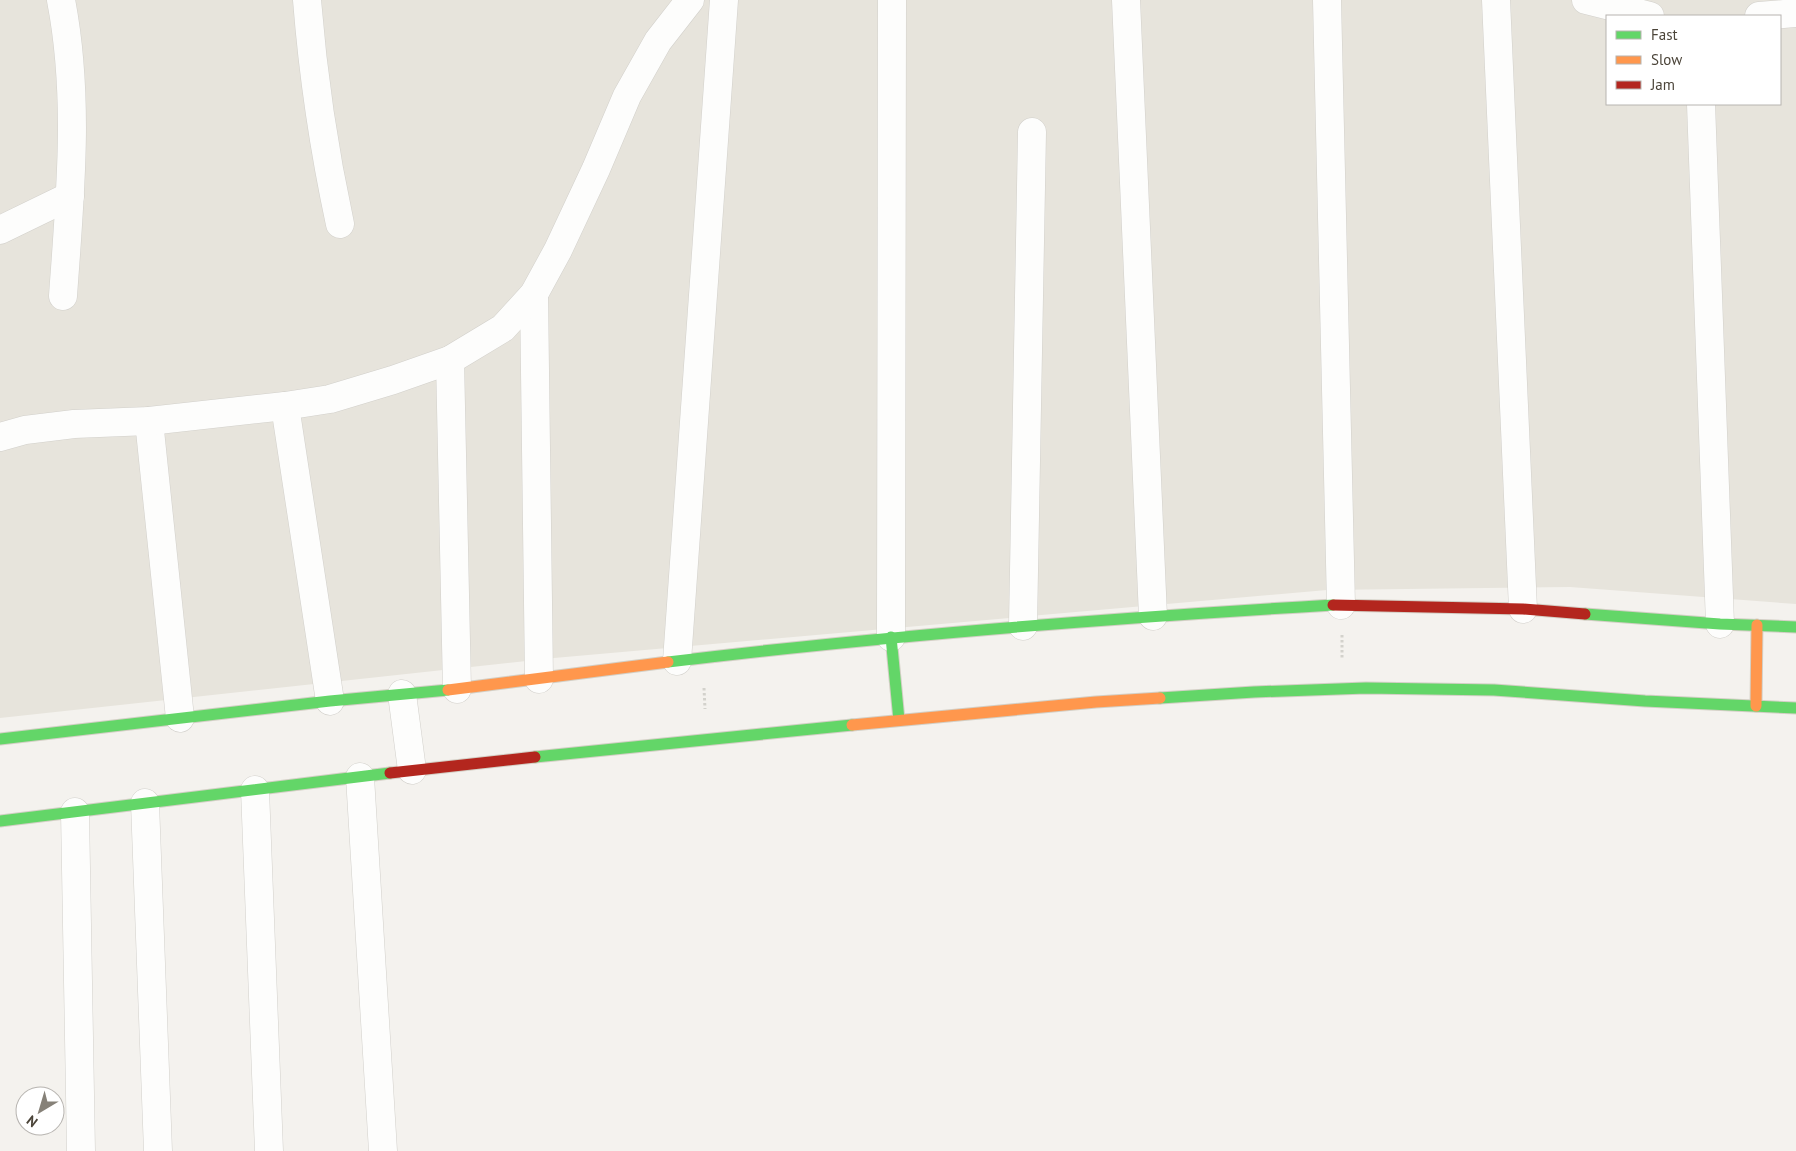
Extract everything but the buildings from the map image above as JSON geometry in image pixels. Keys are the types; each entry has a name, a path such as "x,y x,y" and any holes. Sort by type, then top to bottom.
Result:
{"street":[{"path":"61,0 71,72 73,120 70,196 62,296"},
{"path":"307,0 317,99 326,159 340,224"},
{"path":"0,436 25,430 74,424 149,421 285,406 330,398 393,380 450,360 503,328 534,294 558,250 596,169 627,96 658,41 690,0"},
{"path":"690,660 724,0"},
{"path":"892,0 891,637 899,720"},
{"path":"1126,0 1153,616"},
{"path":"1327,0 1341,605"},
{"path":"1496,0 1523,609"},
{"path":"1586,0 1647,15"},
{"path":"1651,15 1654,0"},
{"path":"1771,15 1796,13"},
{"path":"1701,105 1720,624"},
{"path":"1022,626 1032,132"},
{"path":"0,230 70,196"},
{"path":"534,294 539,678"},
{"path":"450,360 457,689"},
{"path":"285,406 330,701"},
{"path":"149,421 180,718"},
{"path":"0,739 330,701 457,689 891,637 1153,616 1341,605 1523,609 1720,624 1796,627"},
{"path":"1756,706 1757,625"},
{"path":"0,821 412,770 899,720 1096,702 1254,692 1343,689 1494,690 1645,701 1796,708"},
{"path":"402,694 412,770"},
{"path":"360,777 383,1151"},
{"path":"254,790 269,1151"},
{"path":"145,803 158,1151"},
{"path":"75,812 81,1151"}],"path":[{"path":"1341,605 1343,689"},
{"path":"690,660 707,740"}],"shaded area":[{"path":"0,0 1796,0 1796,604 1570,587 1327,590 554,658 0,718"}],"traffic: fast":[{"path":"668,662 1000,628 1333,605"},
{"path":"1585,614 1720,624 1796,627"},
{"path":"891,637 899,720"},
{"path":"1160,698 1366,688 1494,690 1645,701 1796,708"},
{"path":"0,739 330,701 448,690"},
{"path":"535,757 852,725"},
{"path":"0,821 390,773"}],"traffic: slow":[{"path":"1756,706 1757,625"},
{"path":"448,690 668,662"},
{"path":"852,725 1096,702 1160,698"}],"traffic: jam":[{"path":"1333,605 1523,609 1585,614"},
{"path":"390,773 535,757"}]}
